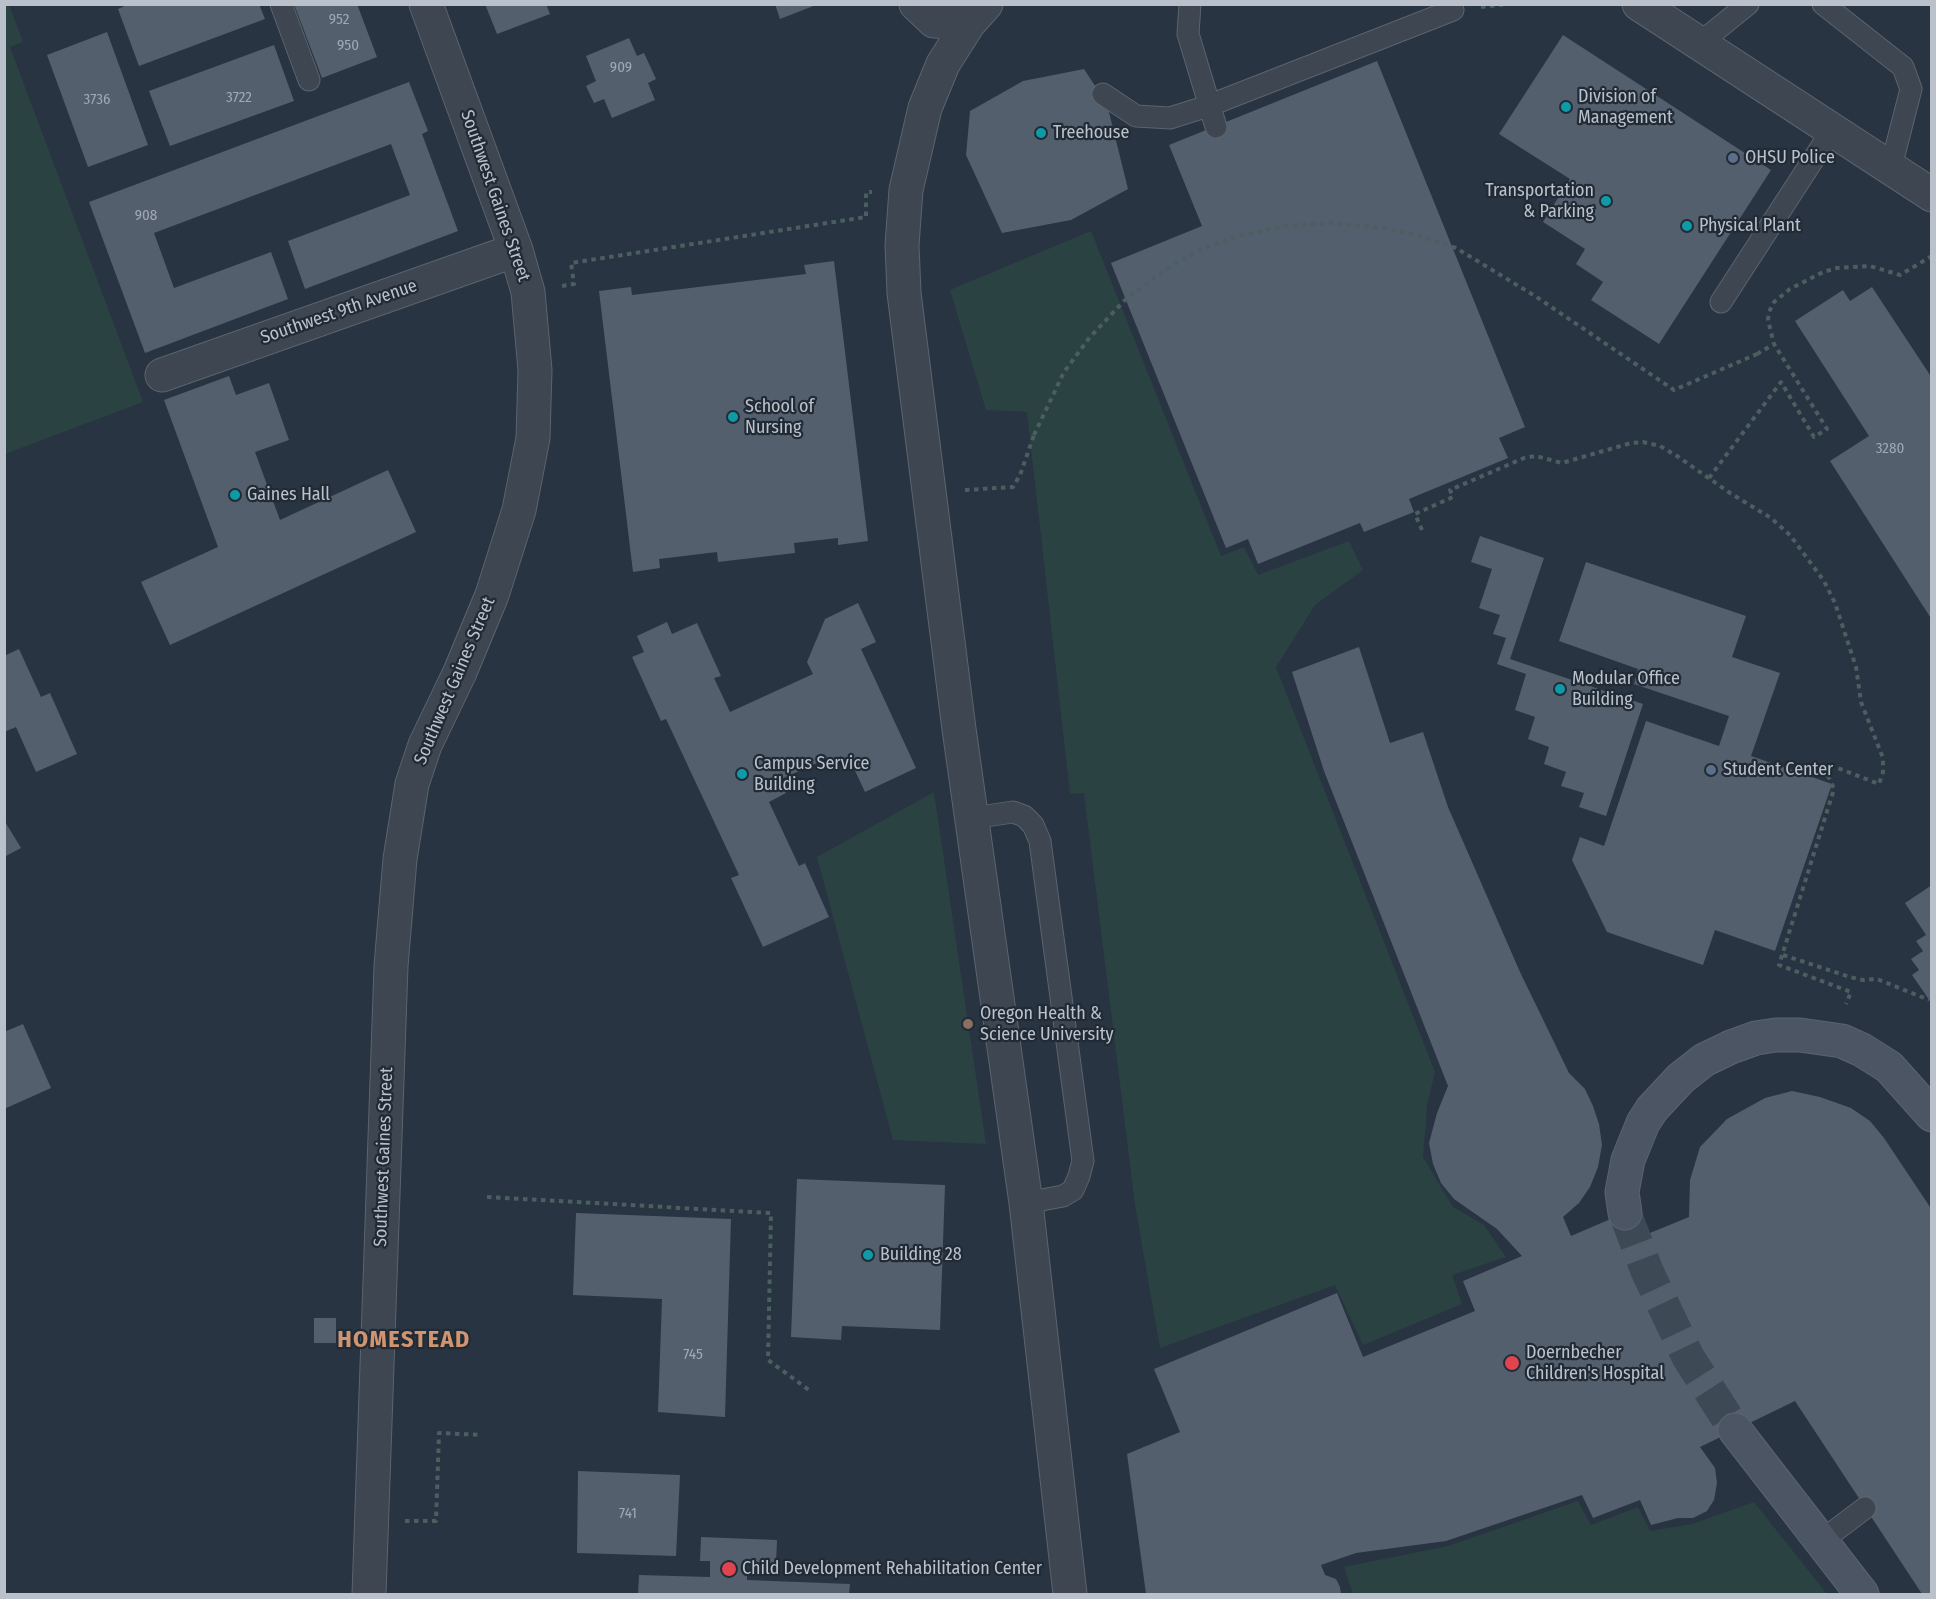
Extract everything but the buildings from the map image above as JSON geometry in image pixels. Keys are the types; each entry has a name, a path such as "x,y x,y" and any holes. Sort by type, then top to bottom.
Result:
{"street":[{"name":"Southwest Gaines Street","path":"369,1594 391,966 400,859 412,784 425,745 460,672 492,595 519,510 533,438 535,370 528,292 516,250 426,4"},
{"path":"916,4 934,21 978,14"},
{"path":"1639,4 1932,195"},
{"path":"978,14 943,64 925,108 906,190 902,245 904,293 959,729 1026,1203 1070,1594"},
{"name":"Southwest 9th Avenue","path":"162,375 516,250"},
{"path":"1625,1213 1622,1192 1628,1160 1643,1123 1652,1109 1681,1078 1704,1060 1756,1038 1800,1035 1842,1041 1862,1050 1889,1067 1932,1115"},
{"path":"1735,1430 1862,1594"}],"lane":[{"path":"280,4 309,80"},
{"path":"1190,4 1188,34 1216,127"},
{"path":"1700,43 1748,4"},
{"path":"1823,4 1903,67 1911,89 1891,167"},
{"path":"1103,94 1136,116 1170,118 1208,106 1453,10"},
{"path":"1721,302 1833,129"},
{"path":"973,818 1013,812 1024,816 1033,825 1042,853 1083,1161 1073,1190 1063,1196 1026,1203"},
{"path":"1820,1542 1865,1508"}],"path":[{"path":"528,292 574,284 571,263 866,217 867,192 906,190"},
{"path":"965,490 1013,487 1020,475 1034,435 1064,372 1090,337 1125,300 1165,270 1199,250 1238,236 1284,226 1330,223 1384,228 1413,234 1456,248 1535,296 1674,390 1774,344"},
{"path":"1709,478 1781,382 1815,437 1827,429 1774,344 1768,320 1774,302 1790,289 1813,276 1837,268 1869,266 1900,275 1932,255"},
{"path":"1422,530 1415,514 1453,497 1450,490 1529,457 1536,456 1562,463 1631,443 1653,443 1677,456 1771,518 1790,535 1824,581 1843,623 1856,667 1861,702 1883,758 1883,772 1879,784 1830,765 1825,769 1834,789 1779,965 1851,992 1846,1004"},
{"path":"1783,956 1850,977 1863,980 1877,979 1929,1000"},
{"path":"487,1197 771,1213 768,1360 808,1390"},
{"path":"372,1522 436,1521 439,1433 482,1435"}],"green space":[{"path":"4,5 9,5 23,42 10,47 143,402 5,454"},
{"path":"1091,231 1221,556 1244,547 1258,575 1349,541 1363,570 1315,605 1276,667 1435,1072 1427,1105 1423,1157 1453,1207 1484,1225 1506,1257 1452,1275 1462,1304 1363,1345 1335,1285 1160,1348 1135,1205 1084,793 1070,794 1027,412 986,410 950,290"},
{"path":"934,792 986,1144 893,1140 817,857"},
{"path":"1578,1501 1591,1525 1638,1507 1650,1531 1692,1524 1754,1502 1827,1594 1353,1594 1344,1567 1448,1546"}],"tunnel":[{"path":"1625,1213 1647,1271 1688,1357 1735,1430"}],"place":[{"name":"Division of Management","path":"1566,107"},
{"name":"Treehouse","path":"1041,133"},
{"name":"OHSU Police","path":"1733,158"},
{"name":"Transportation & Parking","path":"1606,201"},
{"name":"Physical Plant","path":"1687,226"},
{"name":"School of Nursing","path":"733,417"},
{"name":"Gaines Hall","path":"235,495"},
{"name":"Modular Office Building","path":"1560,689"},
{"name":"Student Center","path":"1711,770"},
{"name":"Campus Service Building","path":"742,774"},
{"name":"Oregon Health & Science University","path":"968,1024"},
{"name":"Building 28","path":"868,1255"},
{"name":"Doernbecher Children's Hospital","path":"1512,1363"},
{"name":"Child Development Rehabilitation Center","path":"729,1569"}],"district":[{"name":"HOMESTEAD","path":"404,1340"}]}
